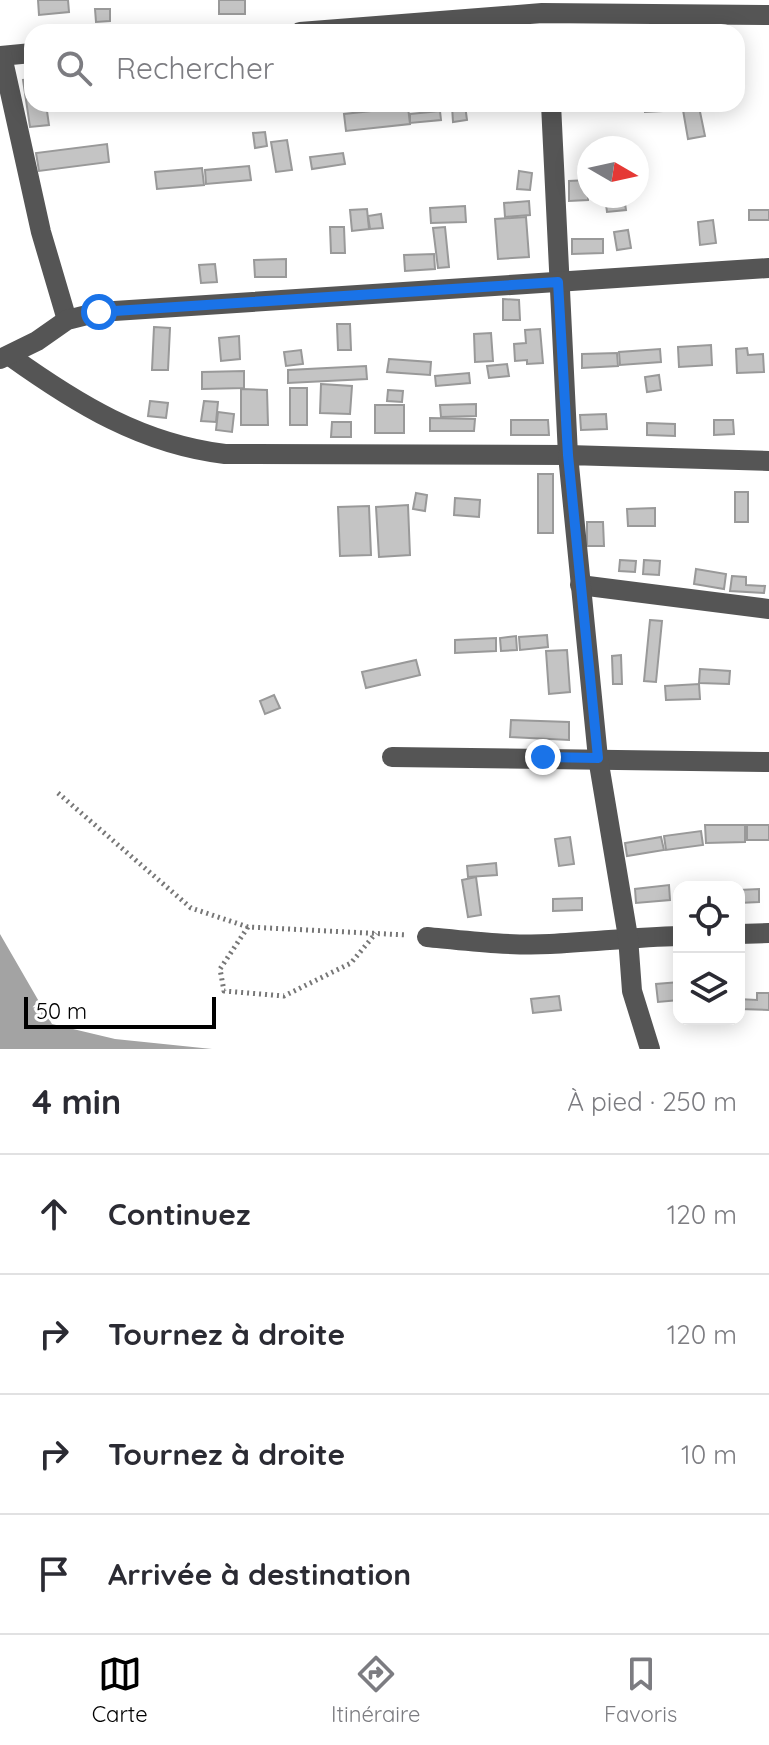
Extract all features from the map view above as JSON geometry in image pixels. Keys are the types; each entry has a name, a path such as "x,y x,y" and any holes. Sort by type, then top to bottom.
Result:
{"street":[{"path":"414,24 543,15 769,15"},
{"path":"24,54 1,56 41,232 67,320"},
{"path":"551,112 568,455 598,758 628,937 632,991 650,1049"},
{"path":"769,268 99,312 67,320 5,357 75,399 145,435 190,449 225,454 568,455 769,461"},
{"path":"580,585 769,609"},
{"path":"392,757 769,762"},
{"path":"745,934 769,933"},
{"path":"427,937 488,943 548,944 673,936"}],"path":[{"path":"58,793 191,908 248,927 427,937"},
{"path":"248,927 220,969 224,991 284,996 351,963 377,932"}],"shaded area":[{"path":"0,934 52,1024 115,1039 212,1049 0,1049"}],"building":[{"path":"38,0 68,0 69,12 39,15"},
{"path":"219,0 245,0 245,14 219,14"},
{"path":"95,9 110,9 110,21 96,22"},
{"path":"28,112 47,112 49,125 30,127"},
{"path":"409,112 410,124 346,131 344,114"},
{"path":"440,112 441,120 410,123 410,114"},
{"path":"452,112 466,112 467,120 453,122"},
{"path":"683,112 700,112 705,136 688,139"},
{"path":"265,132 267,146 255,148 253,133"},
{"path":"287,140 292,170 276,172 271,142"},
{"path":"107,144 109,162 39,171 36,153"},
{"path":"343,153 345,164 312,169 310,157"},
{"path":"249,166 251,180 206,184 205,170"},
{"path":"202,168 204,185 157,189 155,172"},
{"path":"519,171 532,173 530,190 517,189"},
{"path":"569,181 577,181 577,201 569,201"},
{"path":"529,201 530,215 505,217 504,203"},
{"path":"465,206 466,222 431,223 430,208"},
{"path":"606,208 626,208 626,210 607,212"},
{"path":"367,209 369,229 352,231 350,210"},
{"path":"749,210 769,210 769,220 749,220"},
{"path":"381,214 383,228 370,229 368,216"},
{"path":"526,217 529,257 498,259 495,219"},
{"path":"713,220 716,243 700,245 698,222"},
{"path":"330,227 344,227 345,253 331,253"},
{"path":"445,227 449,267 438,268 433,228"},
{"path":"628,230 631,248 617,250 614,232"},
{"path":"572,239 603,239 603,253 572,254"},
{"path":"434,254 435,269 405,271 404,255"},
{"path":"286,259 286,277 255,277 254,260"},
{"path":"215,264 217,282 201,283 199,265"},
{"path":"503,299 519,300 520,320 503,320"},
{"path":"337,324 350,324 351,350 338,350"},
{"path":"154,327 170,328 168,370 152,370"},
{"path":"540,329 543,363 515,361 514,344 526,343 525,330"},
{"path":"491,333 493,361 475,362 474,334"},
{"path":"239,336 240,359 221,361 219,338"},
{"path":"711,345 712,365 679,367 678,347"},
{"path":"747,348 748,355 763,354 764,372 737,373 736,349"},
{"path":"660,349 661,362 620,365 619,352"},
{"path":"301,350 303,364 286,366 284,352"},
{"path":"617,353 618,366 582,368 582,354"},
{"path":"389,359 431,362 430,375 387,372"},
{"path":"507,364 509,376 489,378 487,366"},
{"path":"366,366 367,379 288,383 288,370"},
{"path":"244,371 244,388 202,389 202,372"},
{"path":"469,373 470,383 436,386 435,376"},
{"path":"659,375 661,390 647,392 645,377"},
{"path":"321,384 352,386 350,414 320,413"},
{"path":"290,388 307,388 307,425 290,425"},
{"path":"241,389 267,390 268,425 241,425"},
{"path":"388,390 403,391 402,402 387,401"},
{"path":"150,401 168,403 166,418 148,416"},
{"path":"204,401 218,402 216,422 201,421"},
{"path":"476,404 476,416 441,417 440,405"},
{"path":"375,405 404,405 404,433 375,433"},
{"path":"218,412 234,414 232,432 216,430"},
{"path":"606,414 607,429 581,430 580,415"},
{"path":"430,418 475,419 474,431 430,431"},
{"path":"511,420 548,420 549,435 511,435"},
{"path":"714,420 733,420 734,434 714,435"},
{"path":"332,422 351,422 351,437 331,437"},
{"path":"647,423 675,424 675,436 647,435"},
{"path":"538,474 553,474 553,533 538,533"},
{"path":"735,492 748,492 748,522 735,522"},
{"path":"416,493 427,495 425,511 413,509"},
{"path":"455,498 480,500 479,517 454,515"},
{"path":"408,505 410,555 379,557 376,507"},
{"path":"369,506 371,555 340,556 338,507"},
{"path":"655,508 655,526 628,526 627,509"},
{"path":"587,522 603,522 604,546 587,546"},
{"path":"620,560 636,561 635,572 619,571"},
{"path":"644,560 660,561 659,575 643,574"},
{"path":"696,569 726,574 724,589 694,584"},
{"path":"732,576 746,577 746,585 765,586 764,593 730,591"},
{"path":"650,620 662,621 656,682 644,681"},
{"path":"547,635 548,647 520,650 519,637"},
{"path":"516,636 517,650 501,651 500,638"},
{"path":"496,638 496,651 455,653 455,640"},
{"path":"567,650 570,692 549,694 546,651"},
{"path":"621,655 622,684 613,684 612,656"},
{"path":"416,660 420,675 366,688 362,672"},
{"path":"700,669 730,671 729,684 699,683"},
{"path":"699,684 700,699 666,700 665,686"},
{"path":"274,695 280,708 265,714 260,701"},
{"path":"511,720 569,722 569,740 510,737"},
{"path":"705,825 745,825 745,842 706,843"},
{"path":"747,825 769,825 769,840 747,840"},
{"path":"701,831 703,845 666,850 664,836"},
{"path":"570,837 574,864 559,866 555,839"},
{"path":"661,837 664,850 627,856 625,843"},
{"path":"496,863 497,875 468,877 467,866"},
{"path":"476,877 481,915 468,917 462,880"},
{"path":"669,885 670,900 636,903 635,889"},
{"path":"759,889 759,902 745,903 745,890"},
{"path":"582,898 582,910 553,911 553,899"},
{"path":"673,983 673,1001 658,1002 656,984"},
{"path":"757,993 769,993 769,1010 745,1009 745,999 757,1000"},
{"path":"559,996 561,1010 533,1013 531,999"}],"route":[{"path":"99,312 558,282 568,455 598,758 543,757"}]}
